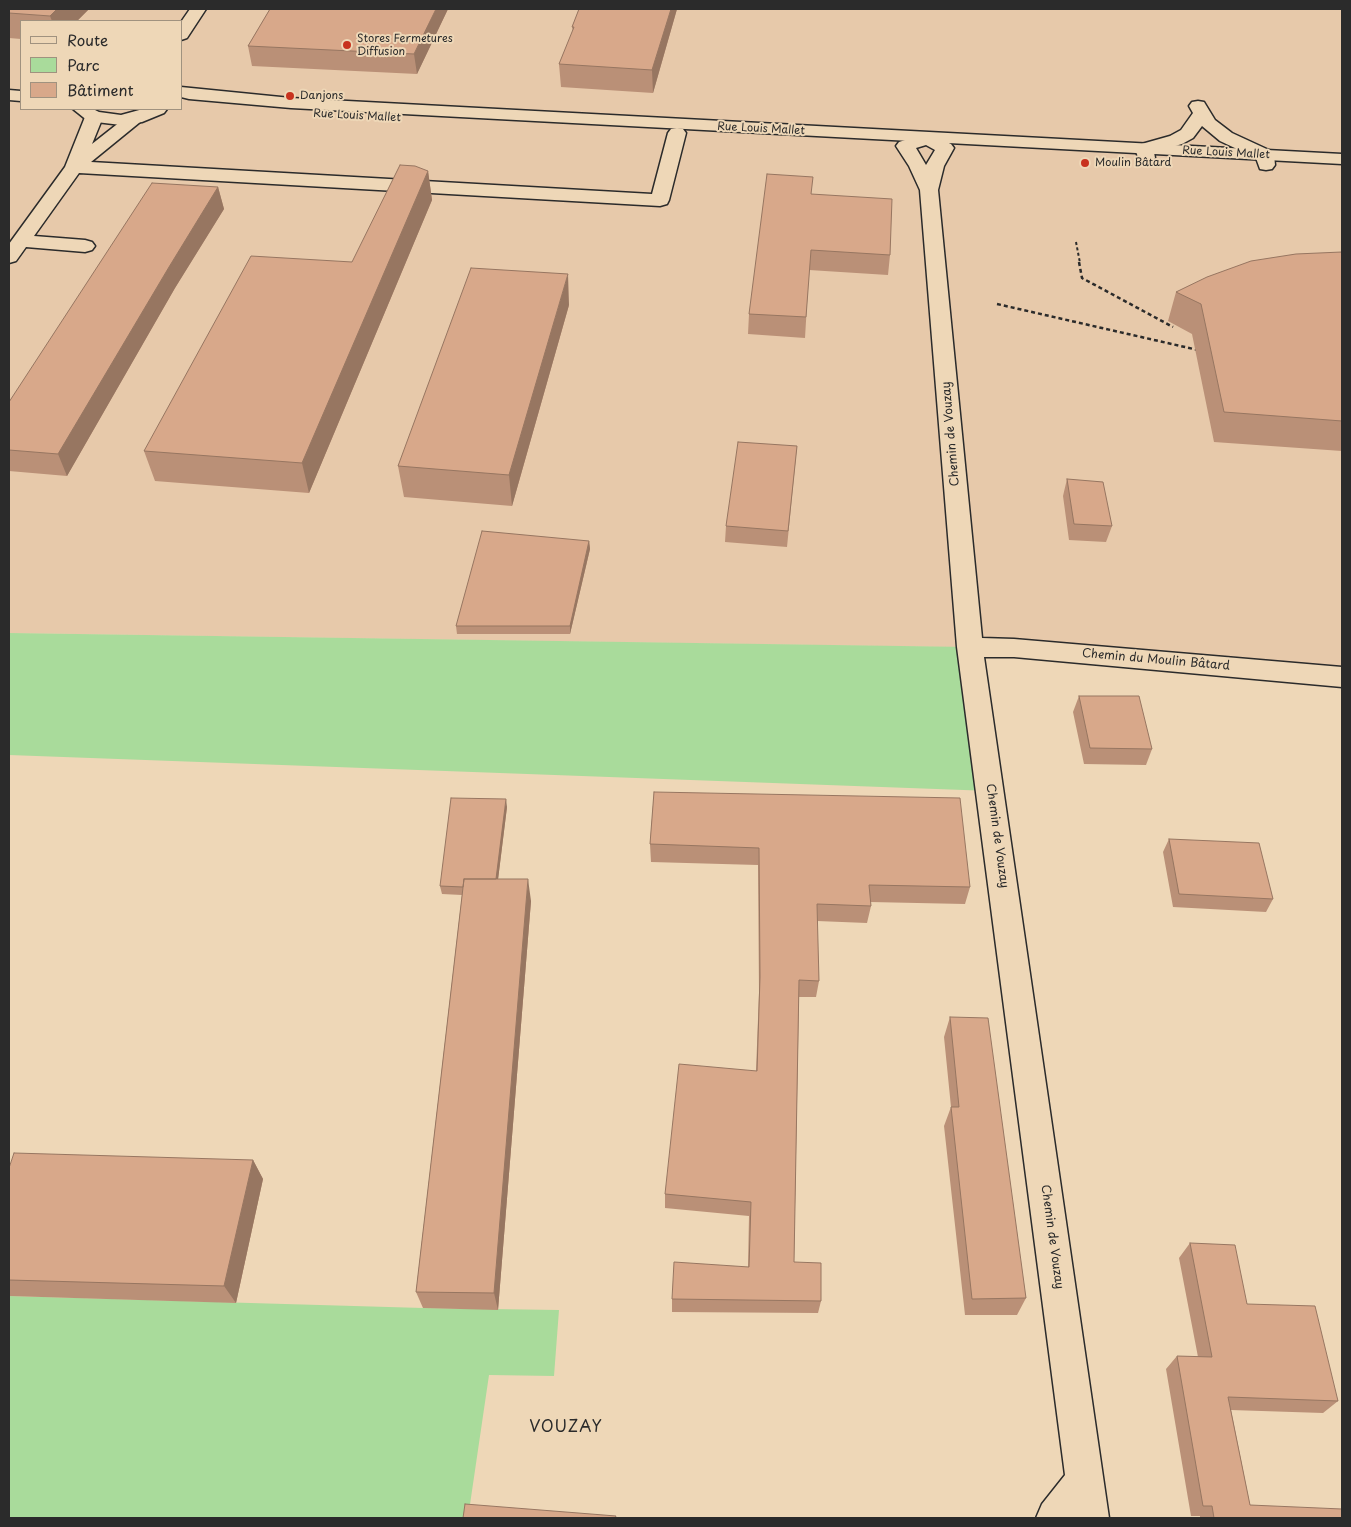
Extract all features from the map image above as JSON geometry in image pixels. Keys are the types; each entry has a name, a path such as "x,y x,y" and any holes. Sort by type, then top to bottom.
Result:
{"main road":[{"path":"177,20 187,9"},
{"path":"182,33 198,9"},
{"name":"Rue Louis Mallet","path":"182,92 292,103 927,138 1145,154"},
{"name":"Rue Louis Mallet","path":"182,108 945,148 1266,160 1342,168"},
{"path":"74,167 88,113 121,120 136,118 156,110"},
{"path":"1145,154 1188,134 1200,111 1208,124 1226,137 1266,160"},
{"path":"9,257 74,167 136,118"},
{"path":"74,167 660,200 677,133"},
{"path":"905,146 927,138 945,148"},
{"name":"Chemin de Vouzay","path":"905,146 918,166 929,190 970,647 1090,1518"},
{"name":"Chemin de Vouzay","path":"929,190 936,166 945,148"},
{"name":"Rue Louis Mallet","path":"1266,160 1342,159"},
{"path":"20,241 85,246"},
{"name":"Chemin du Moulin Bâtard","path":"970,647 1014,648 1342,677"},
{"path":"1056,1518 1085,1480"}],"path":[{"path":"1076,242 1082,278 1174,327"},
{"path":"997,304 1200,350"}],"shaded area":[{"path":"9,9 1342,9 1342,677 1014,648 9,633"}],"green space":[{"path":"9,633 970,647 991,791 9,755"},
{"path":"9,1296 559,1310 554,1376 489,1375 468,1518 9,1518"}],"building":[{"path":"9,9 57,9 50,16 9,13"},
{"path":"270,9 436,9 414,54 248,46"},
{"path":"579,9 671,9 652,70 559,64"},
{"path":"400,165 415,166 428,171 302,463 144,451 251,256 352,262"},
{"path":"767,174 813,177 811,194 892,199 890,255 811,250 806,317 749,314"},
{"path":"152,183 218,187 58,454 9,450 9,402"},
{"path":"1342,252 1342,421 1224,412 1201,304 1176,292 1207,277 1251,261 1296,254"},
{"path":"471,268 568,274 509,475 398,466"},
{"path":"738,442 797,446 788,531 726,526"},
{"path":"1067,479 1103,482 1112,526 1074,524"},
{"path":"482,531 589,541 570,626 456,626"},
{"path":"1079,696 1139,696 1152,749 1090,748"},
{"path":"654,792 960,798 970,887 869,885 871,906 817,904 819,981 799,980 794,1262 821,1263 821,1301 672,1299 674,1262 749,1267 751,1202 665,1194 679,1064 757,1071 760,977 759,848 650,844"},
{"path":"451,798 506,799 496,879 464,879 463,887 440,886"},
{"path":"1169,839 1259,843 1273,899 1179,894"},
{"path":"464,879 528,879 494,1293 416,1292"},
{"path":"950,1017 988,1018 1026,1298 972,1299 951,1107 959,1107"},
{"path":"14,1153 253,1160 224,1286 9,1280 9,1168"},
{"path":"1190,1243 1235,1245 1247,1304 1315,1306 1338,1401 1228,1397 1250,1505 1342,1509 1342,1518 1214,1518 1212,1506 1203,1506 1177,1356 1212,1357"},
{"path":"465,1504 616,1516 615,1518 463,1518"}],"place":[{"name":"Stores Fermetures Diffusion","path":"347,45"},
{"name":"Danjons","path":"290,96"},
{"name":"Moulin Bâtard","path":"1085,163"}],"district":[{"name":"VOUZAY","path":"566,1428"}]}
